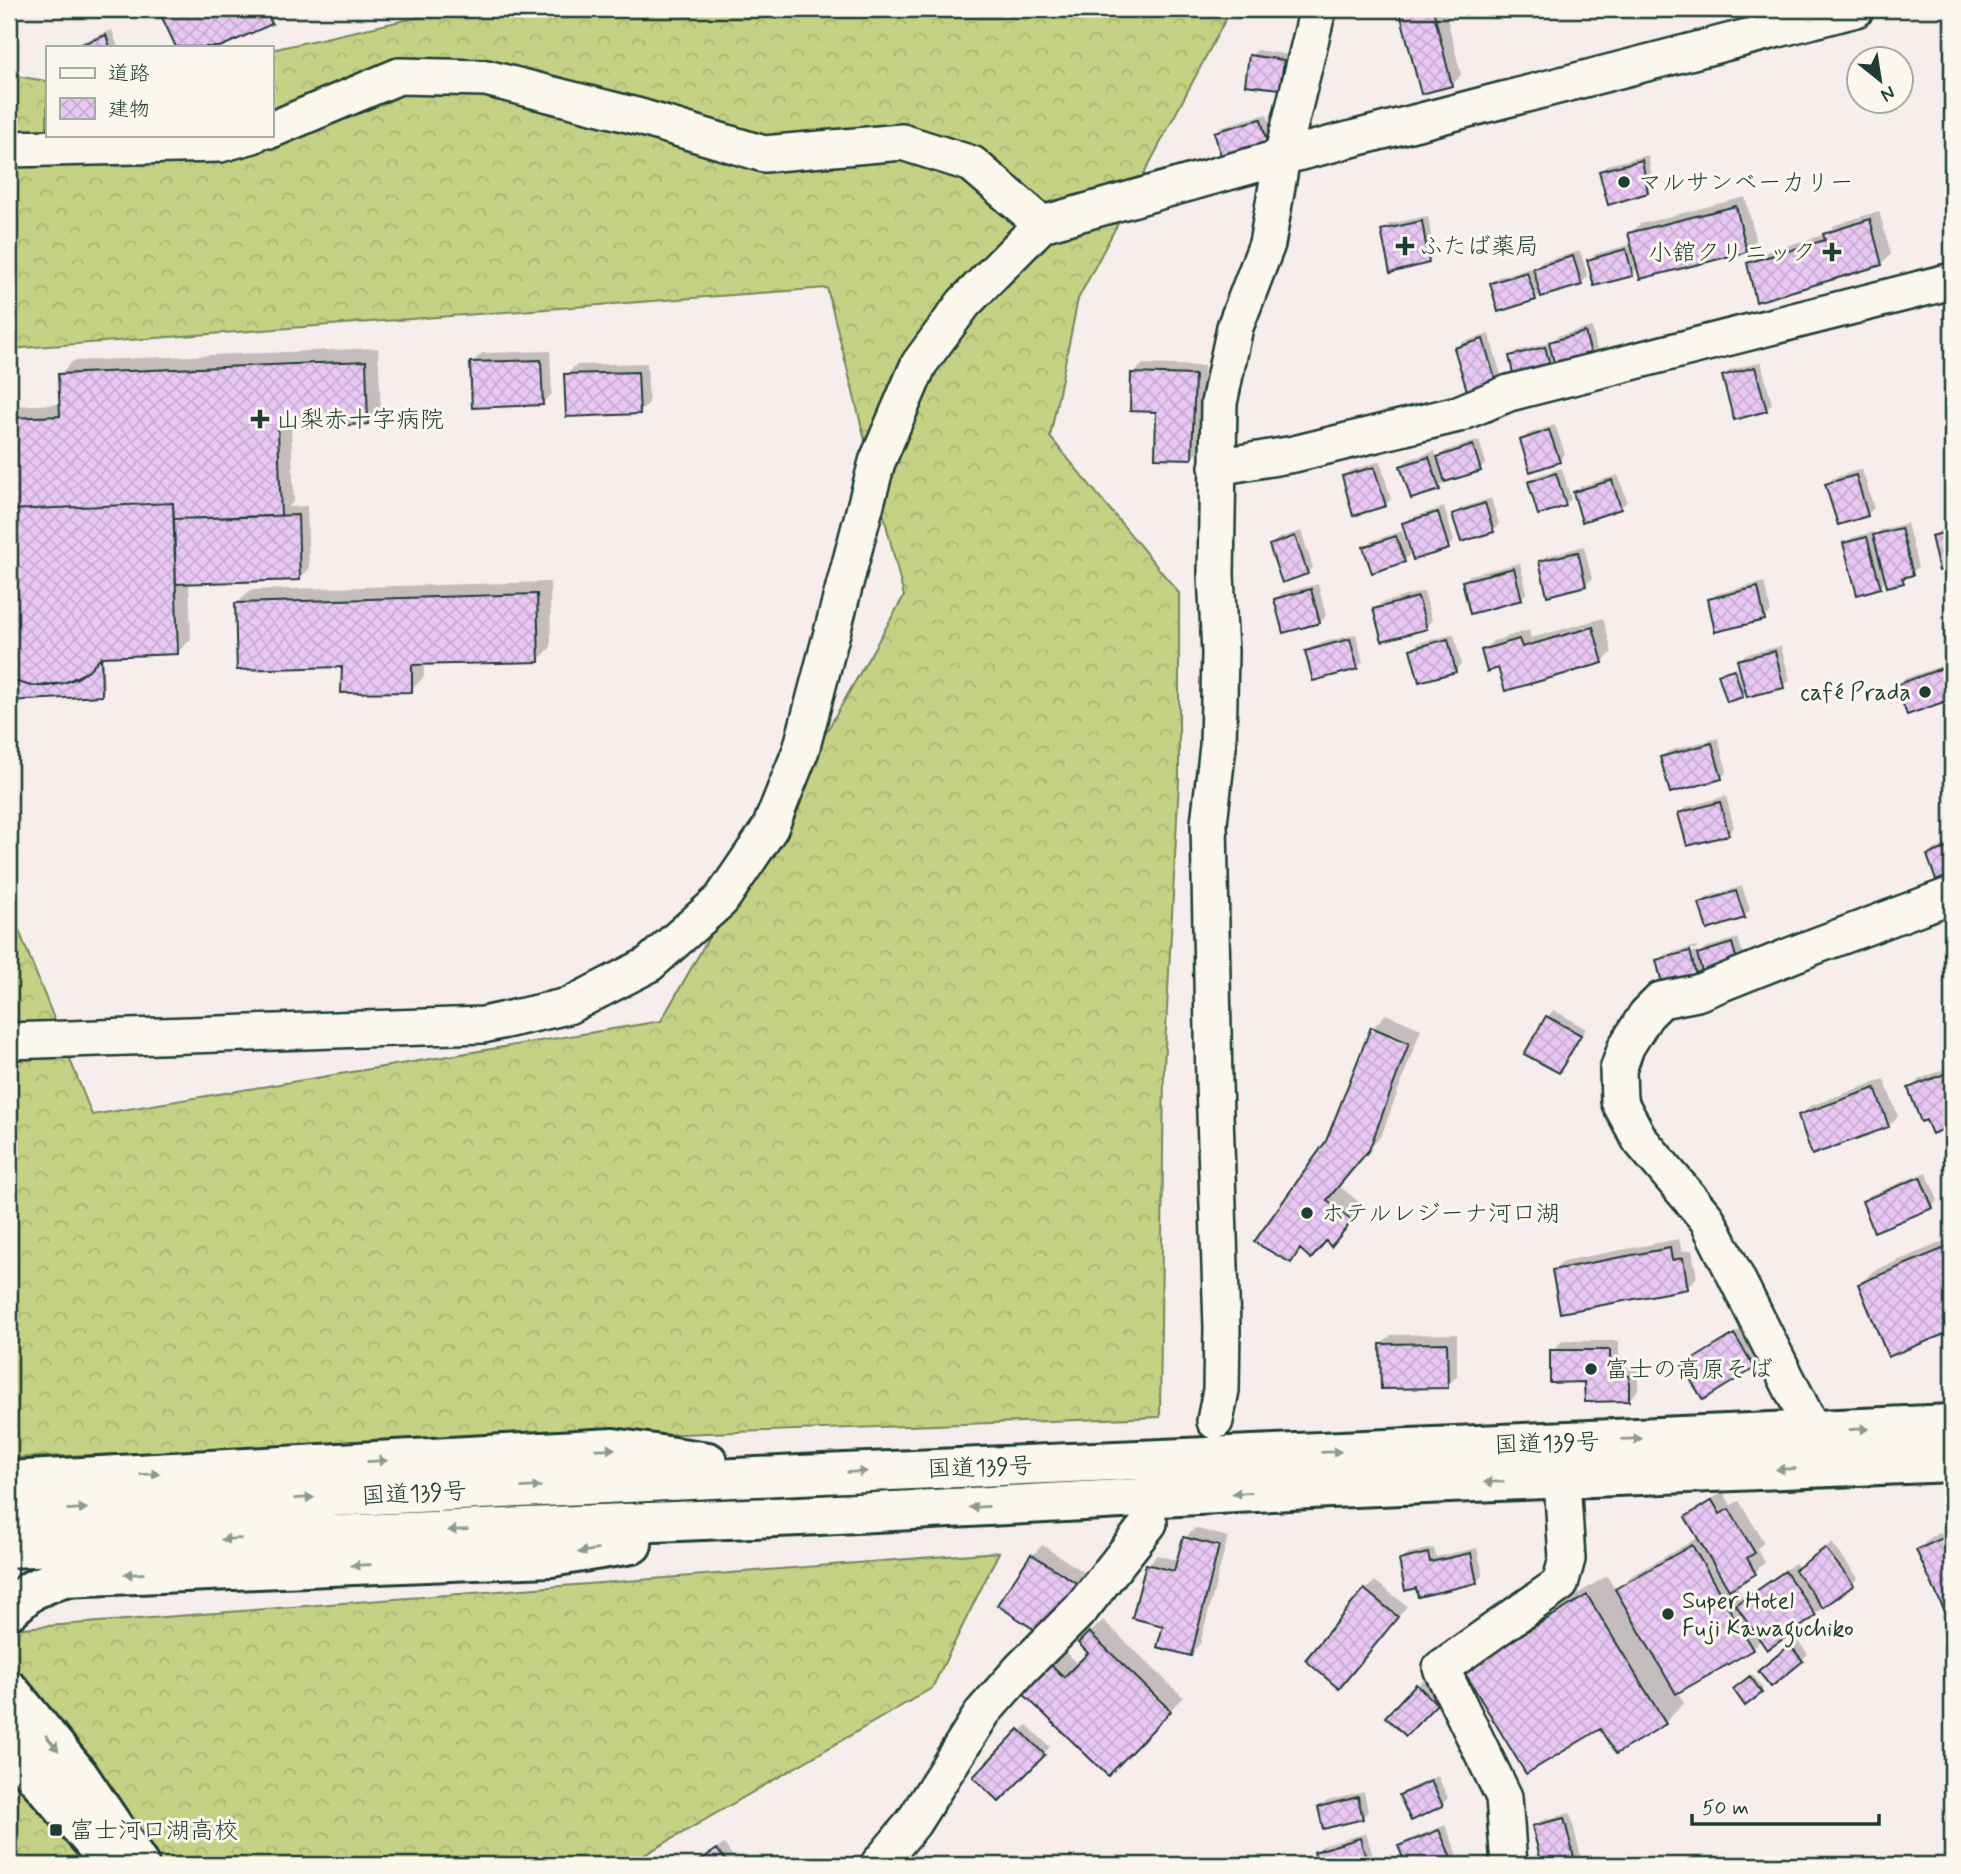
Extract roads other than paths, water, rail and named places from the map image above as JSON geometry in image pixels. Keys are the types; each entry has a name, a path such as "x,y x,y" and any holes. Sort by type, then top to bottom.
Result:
{"main road":[{"name":"国道139号","path":"9,1512 1952,1424"},
{"path":"9,1481 613,1448 800,1475"},
{"name":"国道139号","path":"9,1548 800,1516 1330,1488 1952,1462"},
{"path":"9,1579 551,1557 800,1516"},
{"path":"9,1610 32,1590 63,1577"},
{"path":"9,1690 79,1776 139,1865"},
{"path":"9,1745 113,1865"}],"street":[{"path":"1215,1421 1221,1390 1222,1328 1209,823 1218,746 1220,652 1216,575 1219,403 1235,327 1267,243 1282,157 1318,9"},
{"path":"9,1041 483,1025 568,1006 648,965 721,900 771,828 801,750 877,462 919,364 964,303 1042,224 1282,157 1856,9"},
{"path":"273,129 399,76 485,78 640,117 764,155 902,142 972,164 1042,224"},
{"path":"9,149 220,144 249,136"},
{"path":"1217,467 1294,454 1458,414 1509,393 1952,281"},
{"path":"1813,1431 1707,1219 1640,1140 1619,1101 1618,1070 1626,1047 1646,1015 1661,1000 1696,993 1952,895"},
{"path":"1509,1865 1504,1797 1441,1668 1560,1584 1567,1559 1562,1479"},
{"path":"878,1865 913,1823 983,1712 1081,1609 1149,1522"}],"place":[{"name":"マルサンベーカリー","path":"1624,182"},
{"name":"ふたば薬局","path":"1405,246"},
{"name":"小舘クリニック","path":"1832,252"},
{"name":"山梨赤十字病院","path":"260,419"},
{"name":"café Prada","path":"1925,692"},
{"name":"ホテルレジーナ河口湖","path":"1307,1213"},
{"name":"富士の高原そば","path":"1591,1369"},
{"name":"Super Hotel Fuji Kawaguchiko","path":"1668,1614"},
{"name":"富士河口湖高校","path":"56,1830"}]}
